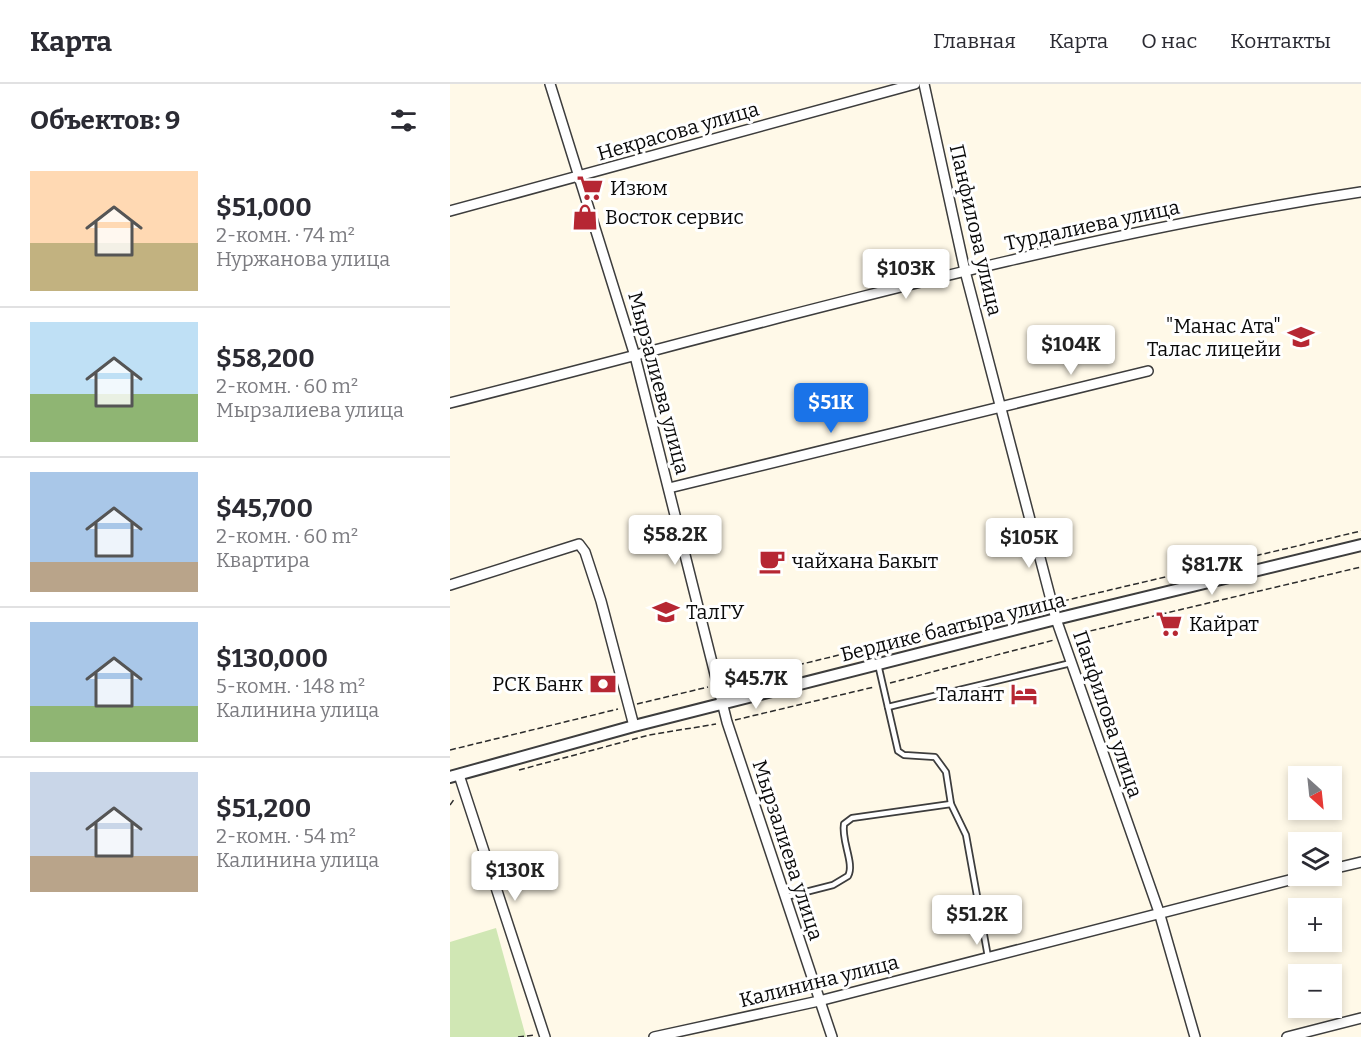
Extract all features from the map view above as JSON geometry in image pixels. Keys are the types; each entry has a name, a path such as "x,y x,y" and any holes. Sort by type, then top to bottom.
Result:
{"street":[{"name":"Мырзалиева улица","path":"550,84 581,177 635,357 727,722 832,1037"},
{"name":"Некрасова улица","path":"450,210 581,177 915,84"},
{"name":"Панфилова улица","path":"924,84 965,271 1056,619 1159,912 1195,1037"},
{"name":"Турдалиева улица","path":"450,403 965,271 1243,210 1361,192"},
{"path":"669,488 1148,371"},
{"path":"450,585 579,544 585,552 601,601 634,726"},
{"name":"Бердике баатыра улица","path":"457,779 634,726 1056,619 1361,545"},
{"path":"457,779 543,1037"},
{"path":"1342,867 1361,862"},
{"name":"Калинина улица","path":"654,1037 819,1001 1288,880"},
{"path":"1287,1037 1361,1018"}],"lane":[{"path":"888,707 1071,663"},
{"path":"878,664 898,751 903,755 935,757 946,772 951,804 966,835 988,957"},
{"path":"785,898 844,881 851,867 842,836 844,824 852,818 951,804"}],"path":[{"path":"450,750 1361,531"},
{"path":"518,770 649,735 727,722 882,685 1062,637 1361,567"},
{"path":"450,805 457,779"},
{"path":"518,1037 536,1035 543,1037"}],"green space":[{"path":"496,928 526,1037 450,1037 450,942"}],"place":[{"name":"Изюм","path":"590,188"},
{"name":"Восток сервис","path":"585,217"},
{"name":"\"Манас Ата\" Талас лицейи","path":"1301,337"},
{"name":"чайхана Бакыт","path":"772,561"},
{"name":"ТалГУ","path":"666,612"},
{"name":"Кайрат","path":"1169,624"},
{"name":"РСК Банк","path":"603,684"},
{"name":"Талант","path":"1024,694"}]}
